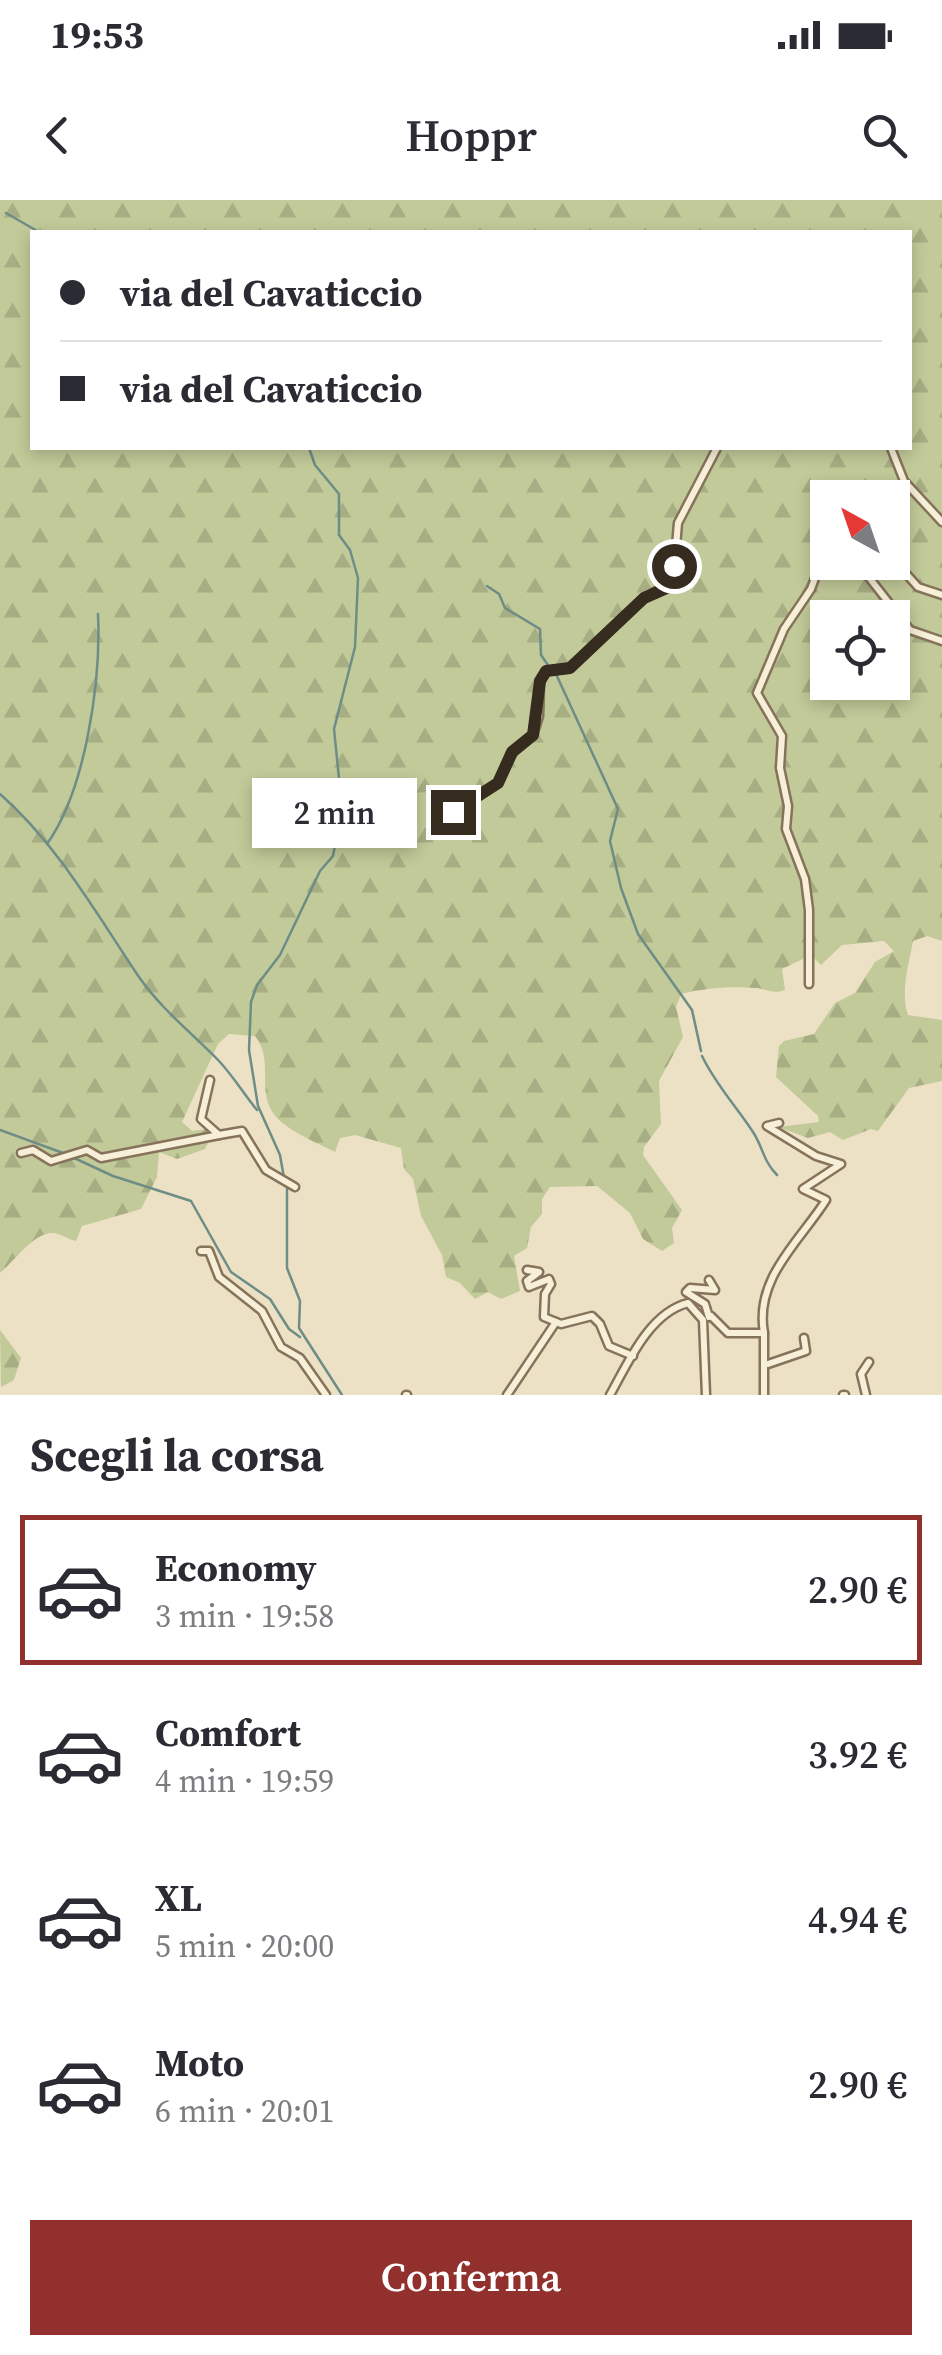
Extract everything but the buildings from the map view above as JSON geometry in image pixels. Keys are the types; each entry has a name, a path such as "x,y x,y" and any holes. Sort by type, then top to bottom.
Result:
{"street":[{"path":"453,812 498,783 512,752 533,735 540,681 546,671 570,668 644,598 674,582 678,523 716,450"},
{"path":"892,450 898,472 942,522"},
{"path":"910,578 918,587 942,595"},
{"path":"808,984 809,910 805,879 786,830 788,806 780,768 782,736 756,693 784,629 814,580"},
{"path":"870,580 910,630 942,641"},
{"path":"210,1080 200,1115 219,1135"},
{"path":"764,1395 768,1364 761,1314 782,1256 826,1200 804,1189 841,1164 816,1156 768,1126 779,1124"},
{"path":"20,1152 33,1150 48,1161 86,1150 101,1158 242,1131 266,1170 290,1185"},
{"path":"201,1251 209,1251 219,1276 262,1310 282,1348 300,1358 326,1395"},
{"path":"527,1270 539,1272 527,1281 529,1287 550,1281 543,1315 556,1322 592,1316 600,1324 608,1346 633,1356"},
{"path":"706,1395 708,1318 705,1304 686,1292 690,1288 715,1290 709,1280"},
{"path":"610,1395 645,1336 680,1306 696,1307 728,1333 764,1333"},
{"path":"507,1395 556,1322"},
{"path":"768,1364 806,1351 804,1338"},
{"path":"866,1395 861,1374 868,1362"}],"green space":[{"path":"0,200 942,200 942,941 927,936 913,941 905,997 908,1015 942,1020 942,1081 909,1088 878,1131 871,1129 843,1140 830,1132 808,1138 778,1127 819,1122 818,1116 776,1077 779,1046 784,1041 814,1034 835,1003 855,993 875,962 894,951 884,941 842,945 821,965 811,955 782,969 785,990 727,987 681,994 676,1007 683,1037 659,1081 661,1124 644,1147 643,1155 682,1210 672,1228 674,1243 662,1251 643,1239 630,1213 597,1186 550,1187 542,1199 542,1214 531,1227 527,1248 514,1256 520,1291 501,1299 488,1292 475,1299 460,1283 446,1277 442,1255 421,1216 413,1179 404,1169 401,1148 355,1135 340,1138 335,1152 293,1131 268,1104 261,1045 255,1036 229,1034 218,1044 182,1122 192,1131 207,1129 212,1135 205,1149 177,1159 159,1152 157,1177 141,1209 82,1226 76,1241 55,1233 45,1234 0,1273"},
{"path":"0,1330 21,1358 14,1380 1,1387"}],"waterway":[{"path":"6,213 36,230"},
{"path":"284,1178 280,1155 258,1106 249,1050 251,1002 257,985 280,955 320,871 333,856 342,808 334,729 355,647 358,578 350,550 339,535 339,494 315,465 310,450"},
{"path":"487,586 499,594 505,608 540,629 541,655 550,668"},
{"path":"47,844 72,794 88,734 97,670 98,614"},
{"path":"556,674 618,809 610,841 621,888 638,934 692,1010 701,1051"},
{"path":"0,794 58,857 148,989 219,1061 257,1110"},
{"path":"702,1056 777,1175"},
{"path":"0,1130 63,1153"},
{"path":"72,1157 113,1176 191,1201 231,1272 270,1299 289,1329 300,1337"},
{"path":"287,1185 287,1268 300,1301 299,1328 342,1395"}],"route":[{"path":"453,812 498,783 512,752 533,735 539,716 540,681 546,671 570,668 644,598 669,587 674,582 674,566"}]}
